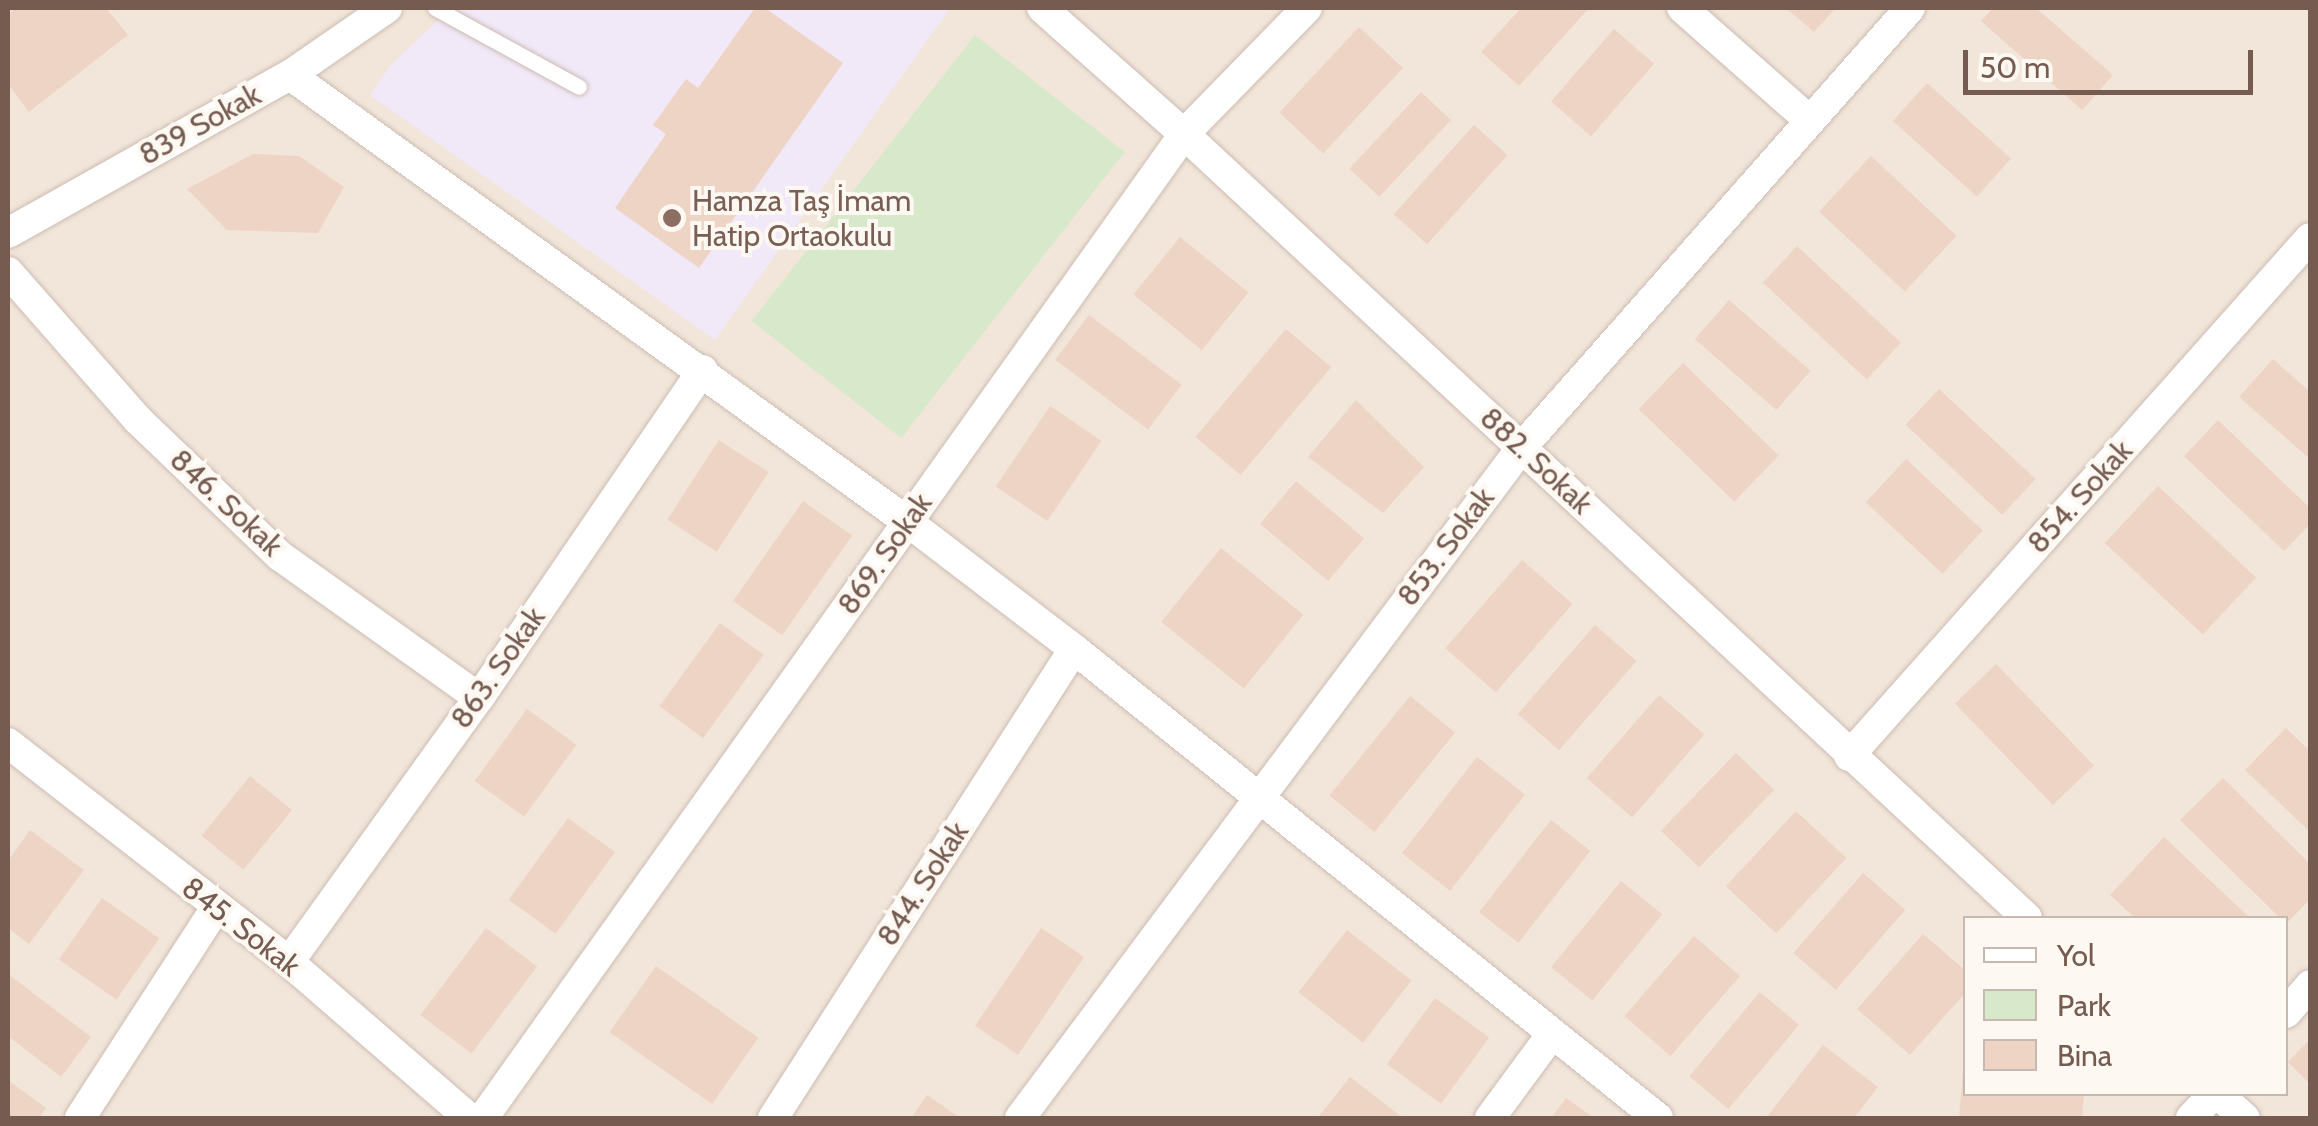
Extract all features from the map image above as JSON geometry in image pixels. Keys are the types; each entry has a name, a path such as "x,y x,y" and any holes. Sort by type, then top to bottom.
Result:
{"street":[{"name":"839 Sokak","path":"8,233 290,75 387,8"},
{"name":"882. Sokak","path":"1042,8 1184,134 2025,916"},
{"name":"869. Sokak","path":"465,1116 908,522 1184,134 1306,8"},
{"path":"1682,8 1809,120"},
{"name":"853. Sokak","path":"1020,1118 1522,447 1910,8"},
{"path":"290,75 908,522 1074,649 1658,1118"},
{"name":"854. Sokak","path":"1849,756 2310,238"},
{"name":"846. Sokak","path":"8,272 137,419 280,556 478,698"},
{"name":"863. Sokak","path":"289,962 478,698 702,370"},
{"name":"844. Sokak","path":"773,1118 1074,649"},
{"name":"845. Sokak","path":"8,742 289,962 465,1116"},
{"path":"80,1118 216,908"},
{"path":"2288,1011 2310,985"},
{"path":"1490,1118 1552,1034"},
{"path":"2191,1118 2213,1096"},
{"path":"2217,1096 2244,1118"}],"lane":[{"path":"434,8 579,87"}],"shaded area":[{"path":"8,8 2310,8 2310,1118 8,1118"},
{"name":"Hamza Taş İmam Hatip Ortaokulu","path":"451,8 950,8 715,340 370,95 390,66"}],"green space":[{"path":"975,35 1125,152 901,438 752,321"}],"building":[{"path":"16,8 106,8 128,35 29,112 8,84 8,14"},
{"path":"755,8 765,8 843,63 699,268 615,208 666,134 653,125 686,79 698,88"},
{"path":"1521,8 1589,8 1519,86 1481,52"},
{"path":"1786,8 1836,8 1814,32"},
{"path":"1993,8 2036,8 2113,75 2082,110 1981,21"},
{"path":"1359,27 1403,68 1323,153 1279,113"},
{"path":"1614,29 1654,64 1591,136 1551,101"},
{"path":"1927,83 2011,159 1977,197 1893,121"},
{"path":"1421,92 1451,120 1379,197 1349,169"},
{"path":"1474,125 1507,155 1427,244 1394,214"},
{"path":"253,154 299,156 344,187 318,233 227,230 187,189"},
{"path":"1871,156 1957,236 1905,291 1819,212"},
{"path":"1180,237 1248,292 1202,350 1133,295"},
{"path":"1797,246 1901,343 1867,379 1763,283"},
{"path":"1729,300 1811,371 1776,410 1695,339"},
{"path":"1089,315 1182,385 1148,430 1055,360"},
{"path":"1286,329 1331,367 1241,475 1195,437"},
{"path":"2273,359 2310,392 2310,459 2239,397"},
{"path":"1683,363 1779,455 1734,501 1639,409"},
{"path":"1939,389 2036,479 2002,515 1906,425"},
{"path":"1356,400 1424,467 1383,513 1308,457"},
{"path":"1050,406 1101,441 1047,521 996,486"},
{"path":"2218,420 2310,508 2310,524 2284,551 2184,456"},
{"path":"719,440 768,472 717,552 667,520"},
{"path":"1906,459 1983,531 1943,574 1866,502"},
{"path":"1296,481 1364,538 1328,581 1260,524"},
{"path":"2158,486 2256,577 2203,634 2105,543"},
{"path":"803,501 852,535 782,635 733,601"},
{"path":"1221,548 1303,615 1244,689 1161,622"},
{"path":"1522,560 1573,604 1496,692 1445,648"},
{"path":"720,623 764,655 703,738 659,706"},
{"path":"1595,625 1637,661 1559,750 1518,714"},
{"path":"1996,664 2094,765 2053,805 1955,704"},
{"path":"1659,695 1704,734 1632,817 1587,778"},
{"path":"1410,696 1455,733 1375,832 1329,795"},
{"path":"527,709 576,745 524,817 475,781"},
{"path":"2286,728 2310,751 2310,832 2245,770"},
{"path":"1736,753 1774,790 1699,868 1661,831"},
{"path":"1477,757 1525,795 1450,891 1402,853"},
{"path":"250,776 292,810 244,870 202,836"},
{"path":"2223,778 2310,864 2310,899 2288,922 2288,916 2278,916 2180,820"},
{"path":"1796,811 1846,858 1776,933 1726,886"},
{"path":"568,818 615,852 556,934 509,900"},
{"path":"1551,820 1590,851 1518,943 1479,912"},
{"path":"30,830 84,870 29,944 8,928 8,861"},
{"path":"2164,837 2248,916 2133,916 2110,895"},
{"path":"1863,873 1905,910 1836,990 1793,953"},
{"path":"1621,881 1662,914 1592,1001 1551,967"},
{"path":"102,898 159,938 116,1000 59,959"},
{"path":"486,928 537,967 472,1054 420,1015"},
{"path":"1041,928 1084,957 1018,1055 975,1026"},
{"path":"1347,930 1412,980 1363,1043 1298,992"},
{"path":"1923,934 1963,968 1963,995 1910,1055 1857,1009"},
{"path":"1694,936 1740,976 1670,1056 1624,1016"},
{"path":"656,966 758,1038 712,1104 610,1032"},
{"path":"8,974 91,1037 61,1077 8,1036"},
{"path":"1760,992 1799,1025 1728,1109 1689,1076"},
{"path":"1435,998 1489,1037 1441,1104 1387,1064"},
{"path":"2310,1039 2310,1084 2288,1062"},
{"path":"1823,1045 1878,1087 1854,1118 1766,1118"},
{"path":"1963,1073 1963,1096 2084,1096 2082,1118 1959,1118"},
{"path":"1350,1077 1403,1118 1319,1116"},
{"path":"8,1080 46,1108 39,1118 8,1118"},
{"path":"927,1095 960,1118 911,1118"},
{"path":"1566,1098 1594,1118 1551,1118"}],"place":[{"name":"Hamza Taş İmam Hatip Ortaokulu","path":"672,218"}]}
